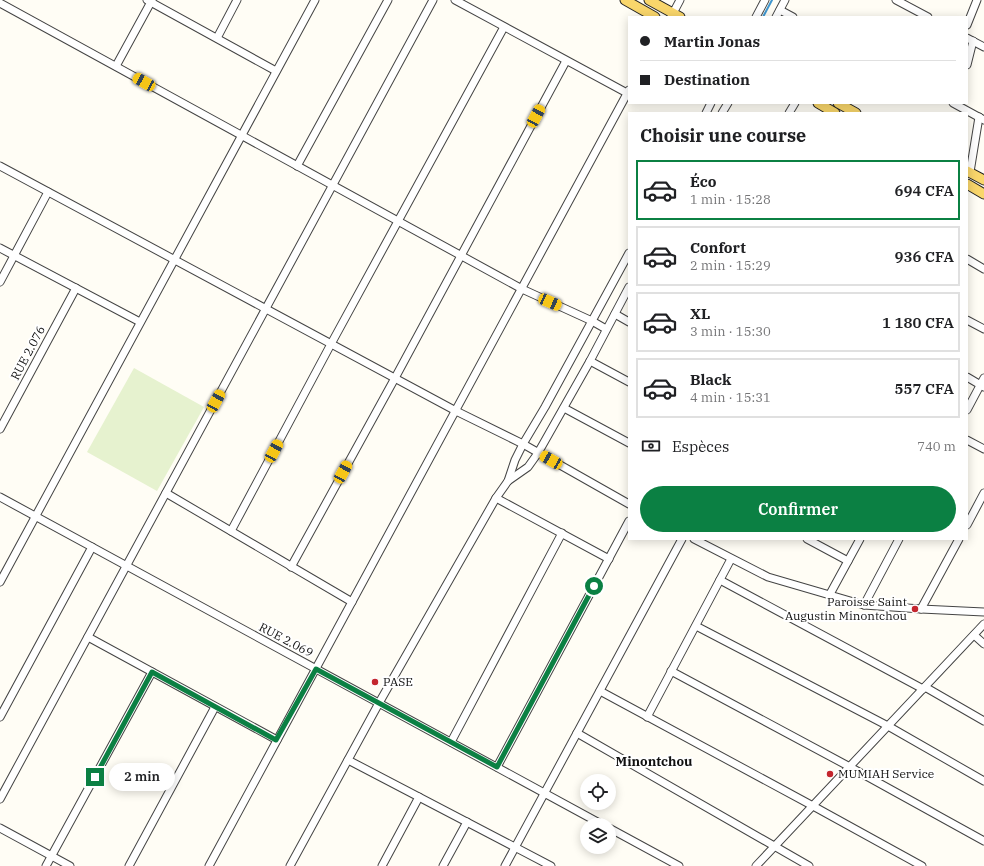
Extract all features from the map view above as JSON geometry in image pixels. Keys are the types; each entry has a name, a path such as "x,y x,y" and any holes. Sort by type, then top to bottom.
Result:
{"main road":[{"path":"625,0 653,16"},
{"path":"649,0 674,16"},
{"path":"820,104 833,112"},
{"path":"840,104 854,112"},
{"path":"968,172 984,180"},
{"path":"968,185 984,194"}],"street":[{"path":"217,38 237,0"},
{"path":"0,582 315,0"},
{"path":"298,166 388,0"},
{"path":"0,799 433,0"},
{"path":"209,866 628,92 455,0"},
{"path":"674,16 680,0"},
{"path":"757,16 765,0"},
{"path":"777,16 785,0"},
{"path":"896,0 926,16"},
{"path":"968,22 977,0"},
{"path":"116,66 150,1 276,71"},
{"path":"0,3 522,289 592,321 606,329"},
{"path":"780,10 791,16"},
{"path":"232,531 331,344 399,222 504,27"},
{"path":"968,56 970,39 984,47"},
{"path":"291,566 395,378 566,60"},
{"path":"956,104 981,118 968,172"},
{"path":"0,166 456,411 523,444 628,503"},
{"path":"0,282 48,192"},
{"path":"0,248 140,322"},
{"path":"290,866 379,703 496,498 508,481 515,460 523,444 628,255"},
{"path":"968,261 984,269"},
{"name":"RUE 2.076","path":"0,429 76,288"},
{"path":"508,481 528,467 538,453 590,361 628,289"},
{"path":"615,314 628,321"},
{"path":"968,321 984,329"},
{"path":"590,361 628,381"},
{"path":"968,377 983,383 968,408"},
{"path":"564,408 628,442"},
{"path":"968,441 984,449"},
{"path":"166,493 352,602"},
{"path":"968,523 984,494"},
{"name":"RUE 2.069","path":"0,497 590,818"},
{"path":"496,498 609,559"},
{"path":"497,767 628,523"},
{"path":"451,742 562,533"},
{"path":"505,866 681,540"},
{"path":"696,540 768,577 864,605 921,610 984,612"},
{"path":"809,540 848,561"},
{"path":"830,594 859,540"},
{"path":"864,605 898,540"},
{"path":"921,610 958,540"},
{"path":"0,717 92,547"},
{"path":"647,717 731,559"},
{"path":"720,580 984,721"},
{"path":"756,866 984,624"},
{"path":"696,626 888,726 984,781"},
{"path":"974,635 984,644"},
{"path":"88,637 276,740"},
{"path":"671,671 984,841"},
{"path":"46,866 152,672"},
{"path":"600,691 922,866"},
{"path":"129,866 216,706"},
{"path":"577,733 809,866"},
{"path":"348,760 551,866"},
{"path":"382,866 419,797"},
{"path":"442,866 467,822"},
{"path":"0,828 70,866"},
{"path":"616,832 679,866"}],"green space":[{"path":"134,368 204,407 157,491 87,452"}],"waterway":[{"path":"764,16 772,0"}],"place":[{"name":"Paroisse Saint Augustin Minontchou","path":"915,609"},
{"name":"PASE","path":"375,682"},
{"name":"MUMIAH Service","path":"830,774"}],"district":[{"name":"Minontchou","path":"654,761"}],"route":[{"path":"95,777 152,672 276,740 316,669 497,767 594,586"}]}
